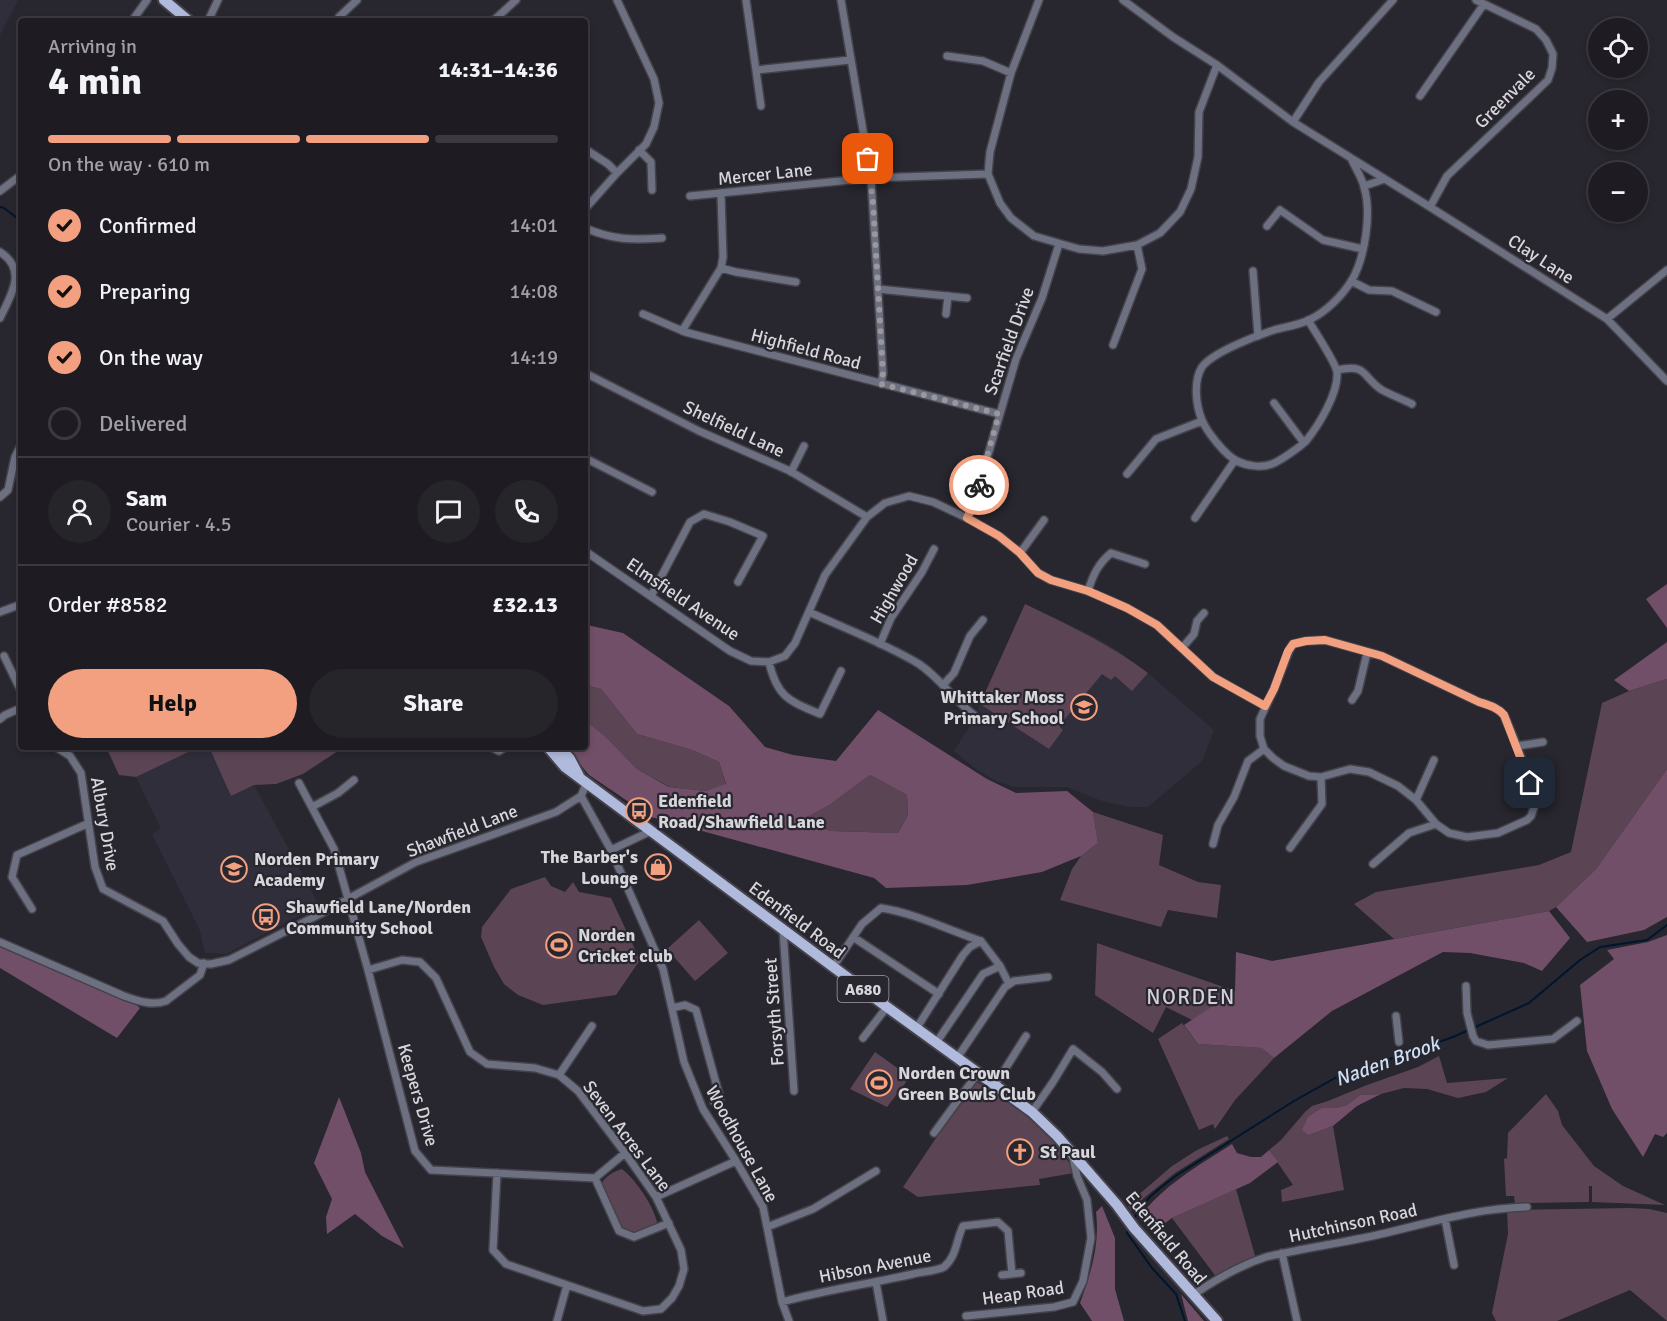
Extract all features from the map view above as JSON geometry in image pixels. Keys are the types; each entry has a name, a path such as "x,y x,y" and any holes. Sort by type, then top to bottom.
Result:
{"main road":[{"path":"164,0 185,18"},
{"name":"Edenfield Road","path":"551,750 565,767 916,1029 1032,1112 1072,1152 1130,1223 1217,1321"},
{"name":"Edenfield Road","path":"562,750 584,780"}],"street":[{"path":"134,18 147,0"},
{"path":"210,18 219,0"},
{"path":"338,18 357,0"},
{"path":"496,18 516,0"},
{"path":"588,206 646,144 654,127 660,103 654,79 617,0"},
{"path":"746,0 761,106"},
{"path":"841,0 871,178 883,373 881,384"},
{"path":"1040,0 1011,73 990,152 988,174 1000,203 1011,218 1034,236 1079,249 1103,251 1137,246 1160,233 1180,212 1191,189 1198,157 1199,112 1217,65"},
{"name":"Clay Lane","path":"1123,0 1173,37 1217,65 1293,122 1607,319 1667,381"},
{"path":"1293,122 1319,82 1394,0"},
{"name":"Greenvale","path":"1430,207 1447,176 1548,80 1552,68 1553,54 1546,40 1536,28 1476,0"},
{"path":"1420,96 1484,4"},
{"path":"947,56 983,61 1011,73"},
{"path":"756,70 850,60"},
{"path":"639,150 651,162 652,190"},
{"path":"588,151 617,173"},
{"path":"1308,321 1337,370 1336,386 1321,419 1304,443 1274,464 1260,466 1235,460 1218,445 1202,421 1196,400 1196,386 1202,367 1220,352 1258,336 1308,321 1330,306 1351,281 1363,249 1367,202 1364,186 1350,157"},
{"name":"Mercer Lane","path":"690,196 871,178 988,174"},
{"path":"0,191 18,177"},
{"path":"1364,186 1385,179"},
{"path":"682,331 721,268 723,257 721,194"},
{"path":"1267,226 1280,210 1323,240 1363,249"},
{"path":"588,229 602,236 632,240 662,238"},
{"name":"Scarfield Drive","path":"967,518 974,503 1016,358 1042,298 1059,244"},
{"path":"1113,345 1142,269 1137,246"},
{"path":"0,252 8,257 16,271 14,289 0,318"},
{"path":"721,268 796,282"},
{"path":"1607,319 1667,270"},
{"path":"1253,271 1258,336"},
{"path":"1351,281 1369,290 1392,291 1437,312"},
{"path":"878,289 967,298"},
{"path":"946,314 948,296"},
{"name":"Highfield Road","path":"643,314 682,331 999,414"},
{"path":"1337,370 1347,368 1361,370 1383,390 1412,404"},
{"name":"Shelfield Lane","path":"588,374 699,430 791,472 867,517"},
{"path":"1274,403 1304,443"},
{"path":"1127,474 1156,439 1202,421"},
{"path":"791,472 804,446"},
{"path":"0,497 8,490 18,451"},
{"path":"588,460 652,492"},
{"path":"1195,518 1235,460"},
{"path":"841,671 820,714 795,704 781,692 773,679 769,662 785,656 795,643 825,575 867,517 885,503 909,496 933,502 999,536 1020,553 1038,573 1051,580 1088,591 1127,608 1157,625 1213,677 1265,706"},
{"path":"651,596 690,522 704,514 764,536 738,582"},
{"path":"1020,553 1044,520"},
{"name":"Highwood","path":"880,644 891,618 922,572 934,549"},
{"name":"Elmsfield Avenue","path":"588,553 730,651 751,661 769,662"},
{"path":"1088,591 1101,561 1111,553 1145,564"},
{"path":"0,612 18,605"},
{"name":"Highwood","path":"809,612 920,665 944,685 962,707 974,715"},
{"path":"1182,648 1194,634 1197,621 1204,613"},
{"path":"944,685 954,673 970,636 983,620"},
{"path":"1325,640 1366,653 1382,656 1501,711 1517,746 1536,802 1527,820 1498,833 1467,837 1449,833 1436,824 1416,800 1398,786 1369,772 1350,769 1321,777 1299,773 1284,766 1264,749 1260,736 1260,719 1293,644 1325,640"},
{"path":"1352,700 1358,691 1366,653"},
{"path":"4,656 18,685"},
{"path":"0,719 18,709"},
{"path":"1517,746 1543,742"},
{"path":"1212,844 1218,825 1234,797 1248,761 1264,749"},
{"name":"Albury Drive","path":"61,750 70,756 81,773 95,867 103,889 163,921 189,957 198,963 208,964"},
{"path":"1416,800 1434,760"},
{"path":"1290,848 1322,804 1321,777"},
{"path":"312,807 338,793 354,780"},
{"path":"582,796 584,780"},
{"name":"Keepers Drive","path":"299,783 334,849 415,1151 430,1170 595,1178"},
{"name":"Woodhouse Lane","path":"582,796 611,850 663,969 684,1062 703,1109 763,1208 782,1302 789,1321"},
{"name":"Shawfield Lane","path":"208,964 229,960 416,862 556,812 582,796"},
{"path":"32,909 12,877 17,855 89,823"},
{"path":"1373,864 1409,833 1436,824"},
{"path":"611,850 651,831"},
{"path":"833,967 862,924 881,908 913,915 981,941 1000,966 1007,986"},
{"name":"Forsyth Street","path":"783,930 794,1091"},
{"path":"853,937 939,994"},
{"path":"916,1029 963,955 970,947 981,941"},
{"path":"0,942 140,1002 166,1001 200,975 208,964"},
{"name":"Seven Acres Lane","path":"368,970 402,960 420,962 436,978 470,1052 487,1064 535,1068 559,1076 578,1091 626,1153 656,1197 669,1223 681,1250 684,1269 679,1286 672,1298 661,1309 643,1311 506,1264 494,1250 497,1173"},
{"path":"936,1043 982,974 1000,966"},
{"path":"957,1058 1007,986 1014,981 1048,977"},
{"path":"1466,986 1470,1026 1475,1039 1488,1045 1553,1040 1577,1021"},
{"path":"672,1008 685,1005 696,1010 720,1099 714,1102"},
{"path":"863,1038 887,1007"},
{"path":"1396,1016 1399,1042"},
{"path":"559,1076 592,1026"},
{"path":"995,1085 1026,1036"},
{"path":"1032,1112 1073,1049 1102,1072 1117,1089"},
{"path":"934,1132 978,1073"},
{"name":"Heap Road","path":"966,1316 1054,1307 1074,1302 1083,1281 1091,1238 1087,1200 1077,1176 1072,1152"},
{"path":"626,1153 595,1178 619,1231 634,1237 669,1223"},
{"path":"656,1197 736,1161"},
{"path":"767,1227 813,1209 876,1171"},
{"name":"Hutchinson Road","path":"1193,1295 1257,1260 1282,1253 1378,1235 1477,1211 1527,1207"},
{"path":"1445,1219 1454,1265"},
{"name":"Hibson Avenue","path":"782,1302 817,1292 943,1268 956,1251 958,1236 963,1226 998,1222 1008,1231 1012,1274"},
{"path":"1282,1253 1298,1321"},
{"path":"1002,1275 1021,1273"},
{"path":"876,1282 883,1321"},
{"path":"557,1321 567,1285"}],"shaded area":[{"path":"0,0 18,0 0,35"},
{"path":"1667,584 1667,628 1646,599"},
{"name":"Whittaker Moss Primary School","path":"1025,604 1114,648 1148,673 1214,730 1202,761 1148,807 1130,807 1102,801 1067,787 1014,787 980,772 954,751 971,724 976,726 982,714 978,710 980,704"},
{"path":"1025,604 1104,644 1148,673 1132,691 1115,676 1111,680 1102,674 1059,726 1063,730 1049,749 980,704"},
{"path":"588,625 623,633 729,706 765,747 793,755 836,761 878,710 987,779 1016,793 1067,791 1093,812 1098,843 1081,856 1042,872 967,885 886,888 874,878 651,817 589,775 568,750 588,750 588,722 606,737 637,769 669,787 706,791 726,784 719,762 692,750 637,734 601,689 588,686","holes":["870,775 907,795 908,815 898,833 832,831 797,822 828,806"]},
{"path":"1667,642 1667,679 1629,691 1614,680"},
{"path":"1667,679 1667,769 1596,869 1556,907 1549,911 1394,939 1354,904 1376,892 1539,865 1571,852 1602,703 1629,691"},
{"path":"588,686 601,689 637,734 692,750 719,762 726,785 706,791 670,787 637,769 606,737 588,722"},
{"path":"107,750 193,750 136,777 119,775"},
{"name":"Norden Primary Academy","path":"193,750 210,750 231,796 254,785 318,903 301,915 226,954 205,953 200,931 152,834 161,829 136,777"},
{"path":"210,750 339,750 303,774 276,784 254,785 231,796"},
{"path":"1667,769 1667,917 1644,930 1587,942 1556,907 1596,869"},
{"path":"870,775 907,795 908,815 898,833 832,831 796,822 828,806"},
{"path":"1093,812 1163,835 1159,865 1198,882 1221,885 1217,918 1168,910 1161,927 1060,900 1072,869 1081,856 1098,843"},
{"name":"Norden Cricket club","path":"545,877 551,886 565,892 573,882 579,892 611,898 640,960 616,995 543,1005 518,995 504,984 481,937 482,927 511,889"},
{"path":"1549,911 1570,938 1542,971 1524,963 1470,953 1443,952 1332,1011 1274,1058 1262,1048 1198,1044 1184,1025 1235,991 1236,952 1272,961"},
{"path":"699,920 728,953 695,981 667,949"},
{"path":"1667,935 1667,1133 1663,1137 1655,1134 1643,1157 1612,1109 1587,1051 1580,985 1614,959 1607,950 1648,942"},
{"path":"1097,943 1235,991 1192,1020 1166,1007 1153,1033 1095,995"},
{"path":"0,945 133,1002 140,1008 117,1038 0,968"},
{"path":"1182,1023 1198,1044 1263,1048 1274,1058 1235,1100 1215,1129 1213,1124 1199,1130 1158,1039"},
{"name":"Norden Crown Green Bowls Club","path":"875,1052 910,1077 887,1107 850,1089"},
{"path":"1439,1056 1447,1083 1508,1078 1486,1092 1458,1098 1427,1089 1404,1088 1381,1094 1360,1095 1347,1105 1322,1108 1309,1135 1333,1126 1344,1190 1282,1202 1281,1190 1293,1185 1269,1150 1281,1140 1305,1112 1312,1106 1418,1067"},
{"path":"977,1082 1019,1110 1046,1133 1067,1159 1074,1173 1039,1179 1040,1185 918,1197 903,1187"},
{"path":"1381,1094 1357,1106 1333,1126 1309,1135 1302,1130 1308,1117 1322,1108 1347,1105 1360,1095"},
{"path":"1546,1094 1558,1111 1562,1125 1594,1166 1623,1186 1665,1205 1592,1202 1592,1186 1589,1186 1589,1202 1515,1203 1514,1196 1506,1196 1504,1159 1507,1158 1508,1133"},
{"path":"339,1097 361,1153 365,1172 404,1248 382,1236 355,1214 327,1234 326,1217 332,1199 314,1163"},
{"path":"1227,1136 1229,1139 1175,1173 1131,1211 1129,1203 1172,1166 1197,1150"},
{"path":"1232,1144 1237,1153 1251,1157 1261,1157 1269,1150 1278,1162 1250,1183 1172,1218 1157,1229 1151,1230 1139,1218 1148,1206 1170,1186"},
{"path":"622,1169 643,1193 657,1222 655,1226 633,1236 620,1231 601,1185 604,1179"},
{"path":"1236,1189 1256,1259 1217,1278 1172,1218"},
{"path":"1102,1206 1115,1238 1115,1289 1124,1321 1092,1321 1080,1303 1094,1258 1097,1236 1096,1212"},
{"path":"1630,1208 1667,1213 1667,1321 1630,1290 1557,1321 1496,1321 1492,1313 1508,1234 1507,1210"},
{"path":"1181,1294 1204,1321 1188,1321"}],"waterway":[{"path":"0,207 18,219"},
{"name":"Naden Brook","path":"1133,1221 1146,1201 1177,1175 1294,1101 1335,1078 1453,1037 1529,1003 1580,960 1600,947 1647,940 1667,925"},
{"name":"Naden Brook","path":"1129,1229 1127,1233 1152,1268 1176,1294 1185,1321"}],"way so far":[{"path":"868,159 873,203 883,373 881,384 999,414 979,485"}],"place":[{"name":"Whittaker Moss Primary School","path":"1084,707"},
{"name":"Edenfield Road/Shawfield Lane","path":"639,811"},
{"name":"The Barber's Lounge","path":"658,867"},
{"name":"Norden Primary Academy","path":"234,869"},
{"name":"Shawfield Lane/Norden Community School","path":"266,917"},
{"name":"Norden Cricket club","path":"559,945"},
{"name":"Norden Crown Green Bowls Club","path":"879,1083"},
{"name":"St Paul","path":"1020,1152"}],"district":[{"name":"NORDEN","path":"1191,997"}],"route":[{"path":"979,485 967,518 999,536 1020,553 1038,573 1127,608 1157,625 1213,677 1230,688 1265,706 1288,651 1293,644 1306,641 1325,640 1382,656 1501,711 1530,783"}]}
